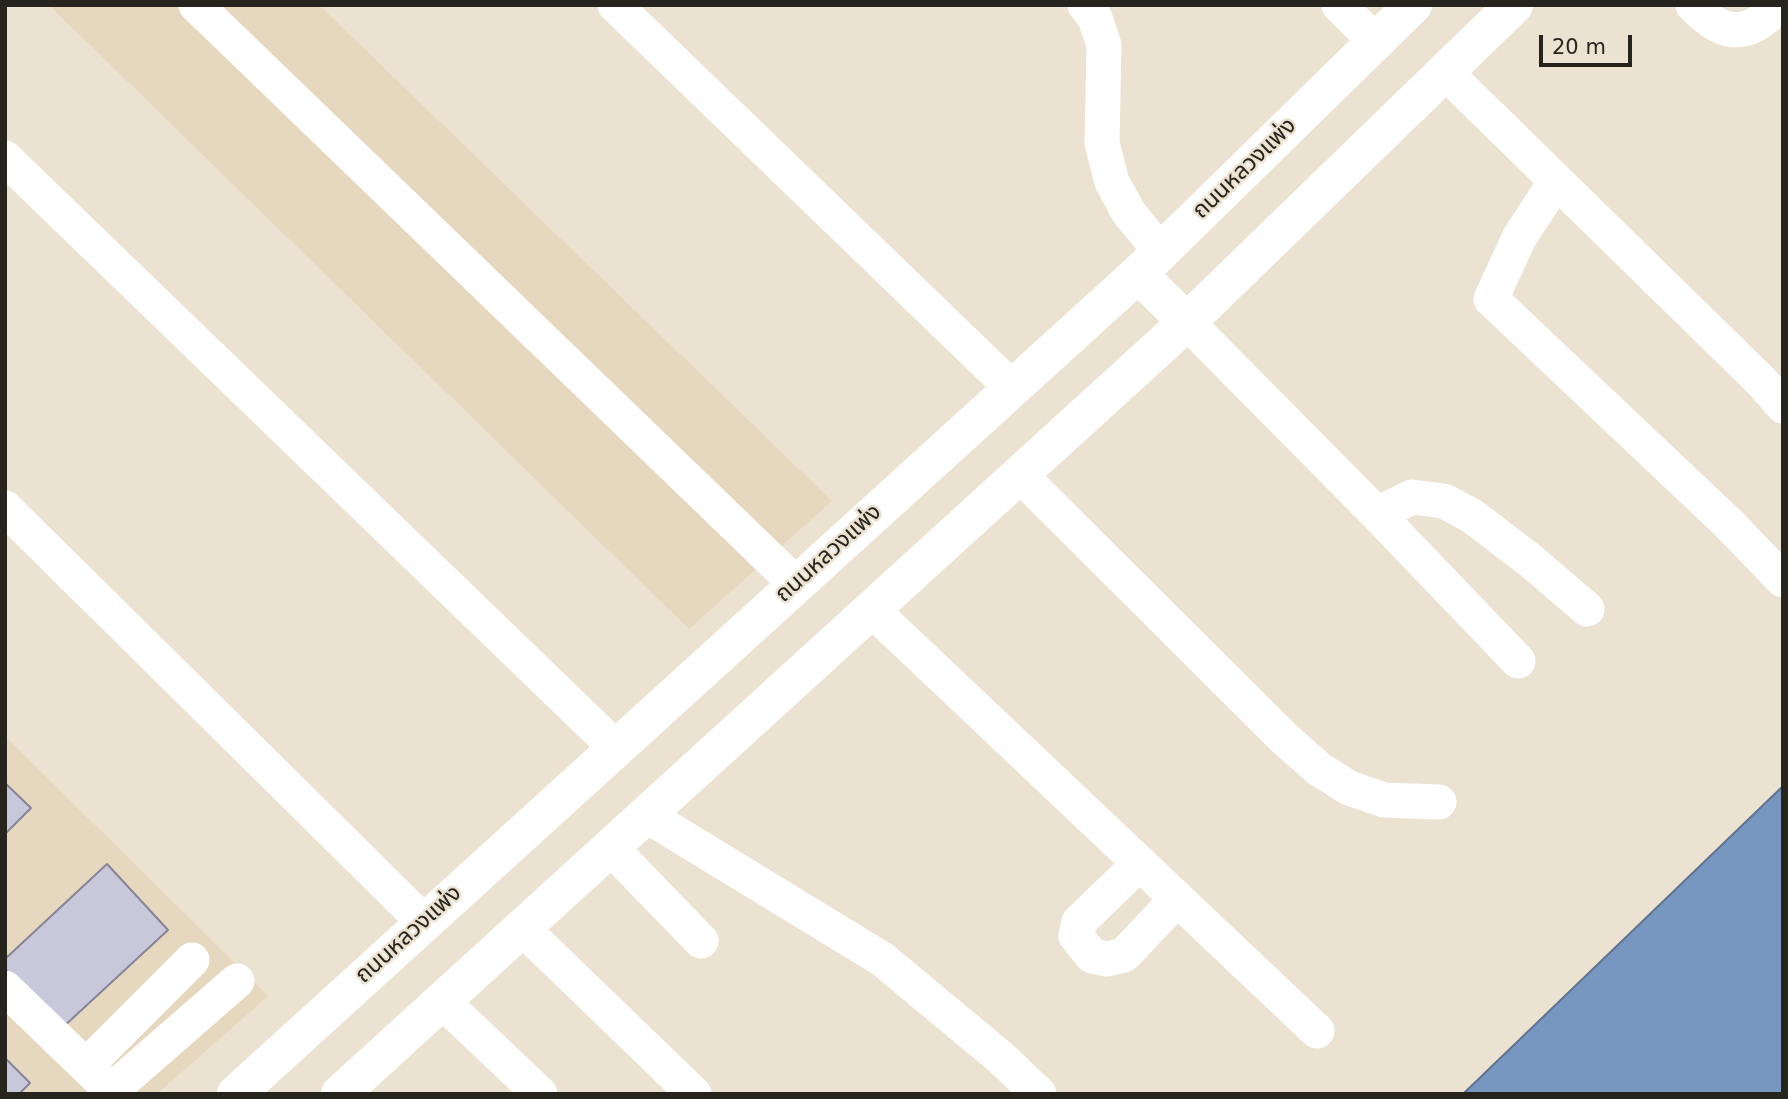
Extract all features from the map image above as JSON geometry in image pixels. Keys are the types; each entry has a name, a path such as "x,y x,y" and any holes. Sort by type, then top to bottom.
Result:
{"main road":[{"name":"ถนนหลวงแพ่ง","path":"236,1094 1149,263 1413,5"},
{"path":"340,1094 1187,322 1514,5"},
{"path":"1149,263 1187,322"}],"street":[{"path":"196,5 796,584"},
{"path":"615,5 1012,388"},
{"path":"1085,5 1095,18 1104,45 1102,143 1112,182 1129,213 1149,263"},
{"path":"1339,5 1376,42"},
{"path":"1693,5 1711,21 1733,31 1756,25 1780,5"},
{"path":"1445,72 1761,381 1783,406"},
{"path":"5,158 615,747"},
{"path":"1556,181 1519,238 1492,299 1729,524 1783,580"},
{"path":"1187,322 1518,661"},
{"path":"1019,474 1286,740 1319,769 1349,788 1384,800 1438,802"},
{"path":"1377,514 1412,497 1444,501 1482,523 1587,609"},
{"path":"5,508 424,922"},
{"path":"871,609 1317,1031"},
{"path":"646,815 882,959 1000,1057 1040,1094"},
{"path":"610,847 701,941"},
{"path":"1140,863 1079,922 1076,936 1092,956 1107,959 1124,955 1177,899"},
{"path":"522,928 694,1094"},
{"path":"86,1066 192,960"},
{"path":"5,988 114,1092 237,981"},
{"path":"442,1001 541,1094"}],"shaded area":[{"path":"49,5 319,5 832,501 689,629"},
{"path":"5,736 268,996 157,1094 5,1094"}],"water":[{"path":"1783,786 1783,1094 1463,1094"}],"building":[{"path":"5,783 31,808 5,834"},
{"path":"107,864 168,930 61,1029 5,969 5,959"},
{"path":"5,1058 30,1083 19,1094 5,1094"}]}
